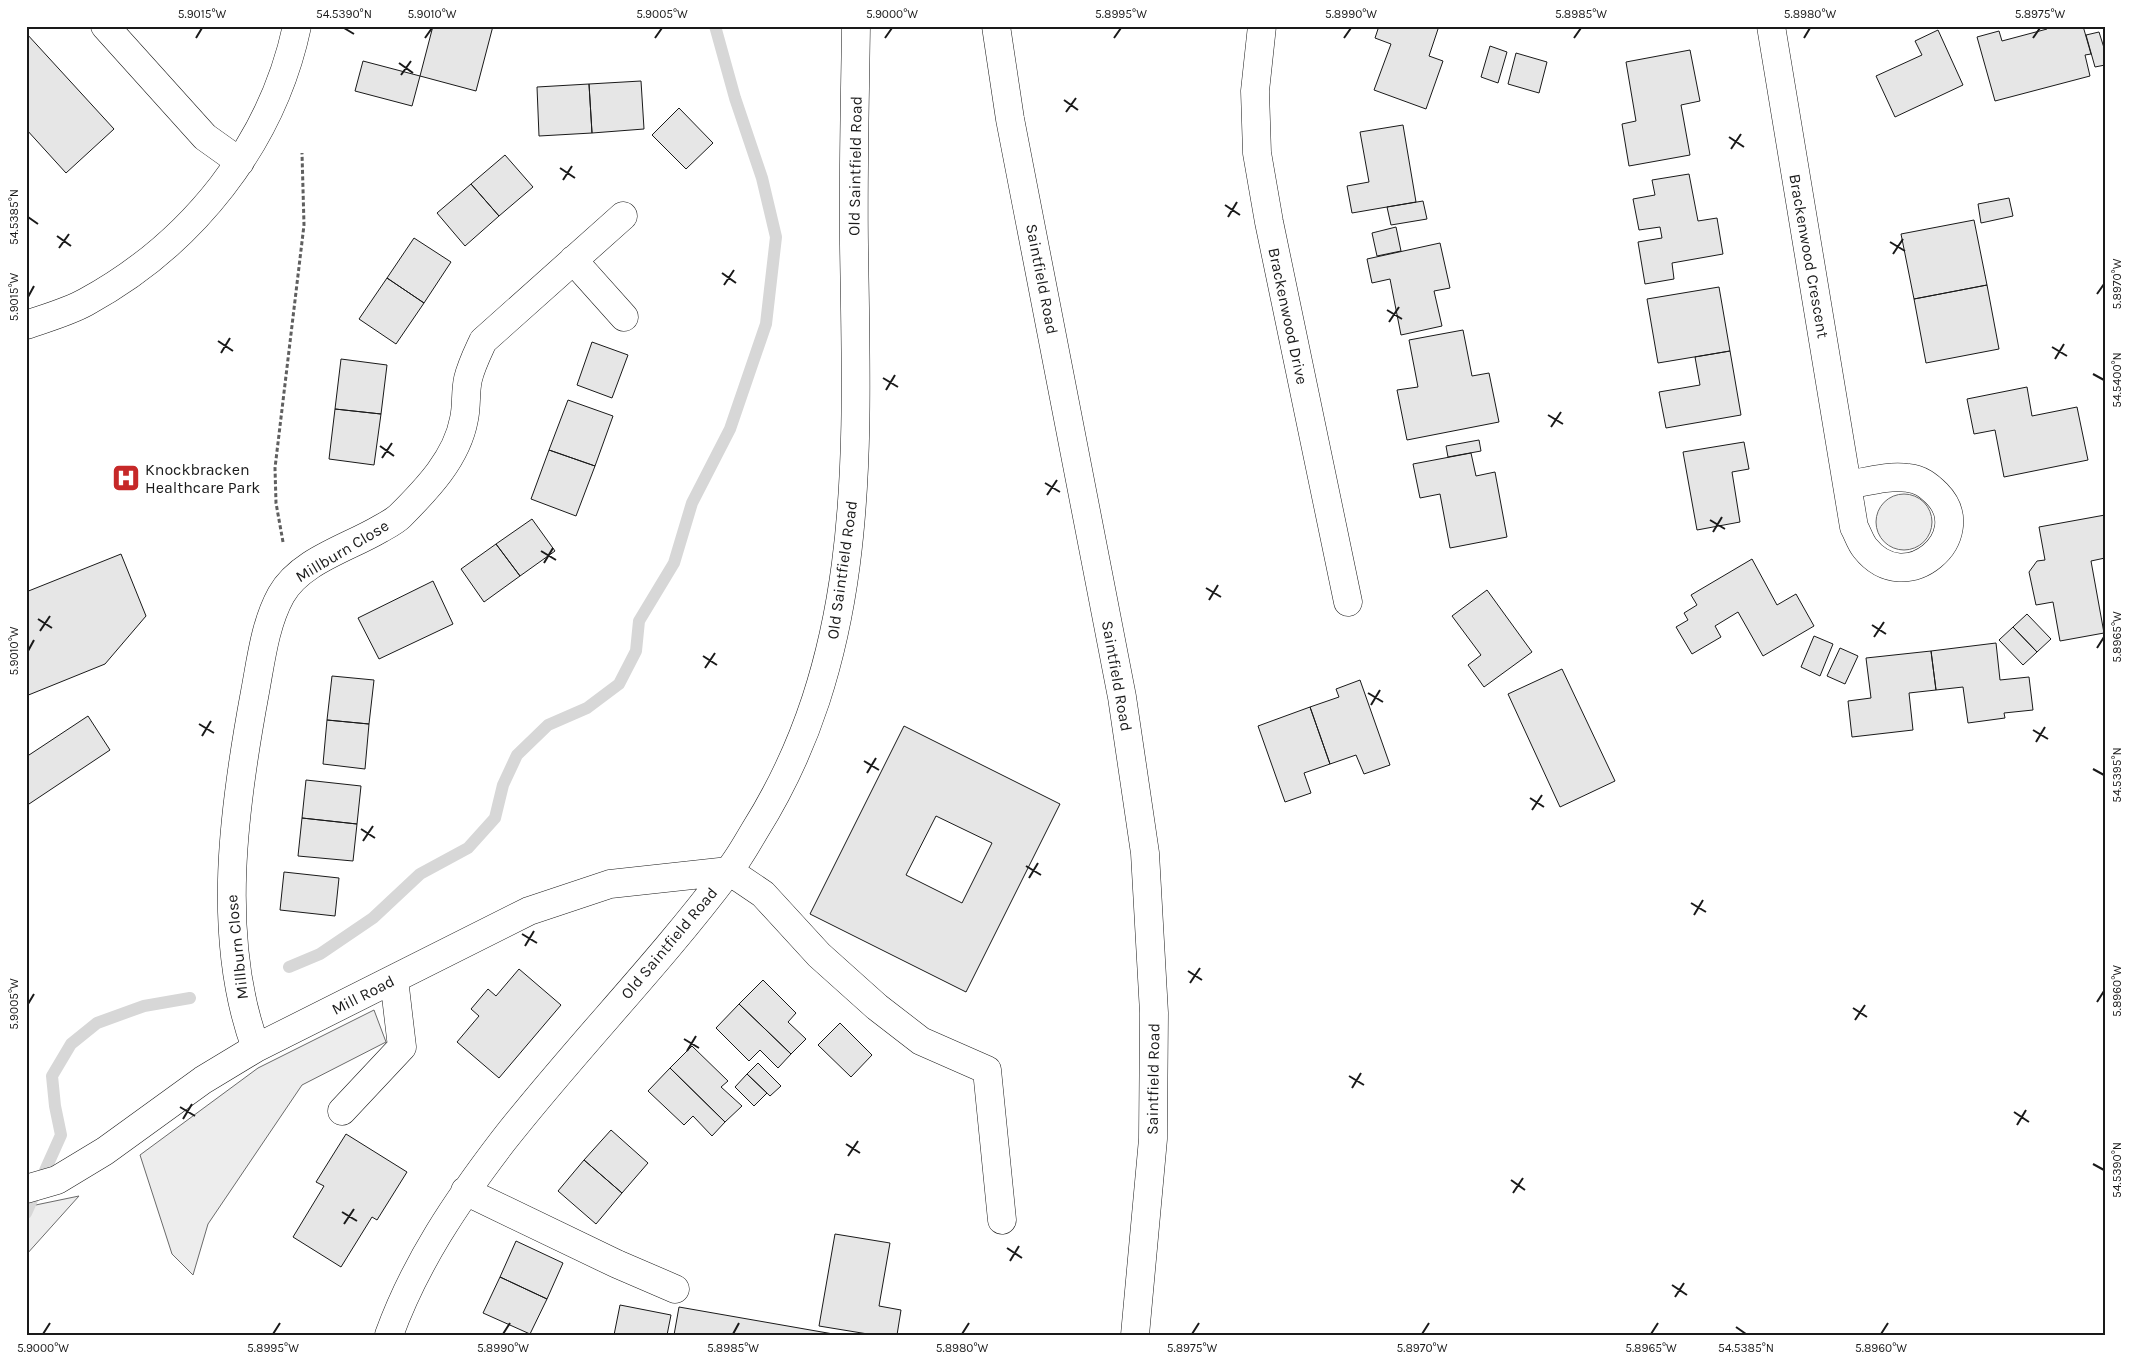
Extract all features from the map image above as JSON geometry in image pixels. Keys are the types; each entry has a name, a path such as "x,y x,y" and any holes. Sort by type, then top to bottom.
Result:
{"main road":[{"path":"105,26 205,137 240,162"},
{"path":"26,325 86,302 136,270 172,242 210,204 260,130 278,90 297,26"},
{"name":"Old Saintfield Road","path":"389,1335 431,1243 465,1190 544,1089 730,871 780,790 817,702 838,623 852,525 857,403 854,226 856,26"},
{"name":"Saintfield Road","path":"996,26 1010,119 1122,697 1144,853 1154,1013 1153,1139 1135,1335"},
{"name":"Brackenwood Drive","path":"1262,26 1255,91 1257,153 1269,222 1348,602"},
{"name":"Brackenwood Crescent","path":"1771,26 1847,485"},
{"name":"Millburn Close","path":"256,1048 241,997 232,925 231,878 252,708 272,616 281,594 294,576 398,518 426,489 445,464 456,445 464,420 468,380 474,359 483,342 623,216"},
{"path":"573,260 624,317"},
{"path":"730,871 763,894 819,955 877,1007 920,1040 987,1070 1002,1220"},
{"name":"Mill Road","path":"26,1190 57,1180 105,1151 203,1080 256,1048 529,911 610,884 730,871"},
{"path":"342,1111 402,1047 394,979"},
{"path":"465,1190 617,1264 675,1289"}],"path":[{"path":"280,532 276,502 275,468 304,225 302,153"}],"shaded area":[{"path":"1899,494 1909,494 1924,502 1930,511 1932,522 1930,533 1924,542 1909,550 1899,550 1888,545 1881,538 1876,527 1876,517 1881,506 1888,499"},
{"path":"374,1010 386,1042 302,1085 208,1224 193,1275 172,1254 140,1155 258,1068"},
{"path":"79,1196 26,1255 26,1207"}],"building":[{"path":"433,26 493,26 476,91 420,76"},
{"path":"1379,26 1439,26 1429,56 1443,61 1426,109 1374,90 1391,44 1375,38"},
{"path":"2046,26 2083,26 2091,54 2085,55 2090,76 1995,101 1977,37 1999,31 2002,41 2047,29"},
{"path":"1938,30 1963,85 1895,117 1876,76 1922,55 1915,41"},
{"path":"2099,32 2105,51 2105,65 2095,67 2086,35"},
{"path":"26,33 114,129 66,173 26,129"},
{"path":"1490,46 1507,52 1498,83 1481,77"},
{"path":"1690,50 1700,101 1681,105 1690,155 1629,166 1622,124 1636,121 1626,62"},
{"path":"1516,53 1547,62 1539,93 1508,84"},
{"path":"363,61 420,76 412,106 355,91"},
{"path":"641,81 644,129 592,133 589,84"},
{"path":"589,84 592,133 539,136 537,87"},
{"path":"679,108 713,143 686,169 652,135"},
{"path":"1403,125 1416,202 1352,213 1347,186 1369,182 1360,132"},
{"path":"505,155 533,187 499,216 471,184"},
{"path":"1689,174 1698,221 1717,218 1723,254 1672,263 1674,279 1645,284 1638,242 1662,238 1660,227 1639,230 1633,199 1655,195 1652,180"},
{"path":"471,184 499,216 465,246 437,213"},
{"path":"2009,198 2013,216 1981,223 1978,204"},
{"path":"1423,201 1427,219 1391,225 1387,207"},
{"path":"1974,220 1987,285 1914,299 1901,234"},
{"path":"1396,227 1401,251 1377,256 1372,233"},
{"path":"414,238 451,262 424,303 387,278"},
{"path":"1440,243 1450,288 1434,291 1442,326 1401,335 1390,279 1372,283 1367,259"},
{"path":"387,278 424,303 396,344 359,319"},
{"path":"1987,285 1999,349 1926,363 1914,299"},
{"path":"1719,287 1730,351 1658,363 1647,299"},
{"path":"1463,330 1472,376 1489,373 1499,422 1407,440 1397,390 1418,387 1409,340"},
{"path":"592,342 628,355 612,398 577,385"},
{"path":"1730,351 1741,415 1666,428 1659,392 1700,385 1695,357"},
{"path":"341,359 387,365 381,414 335,409"},
{"path":"2027,387 2032,416 2077,407 2088,460 2004,477 1995,430 1974,434 1967,399"},
{"path":"568,400 613,416 595,466 549,450"},
{"path":"335,409 381,414 374,465 329,459"},
{"path":"1479,440 1481,451 1448,457 1446,446"},
{"path":"1744,442 1749,469 1732,472 1740,522 1697,530 1683,452"},
{"path":"549,450 595,466 576,516 531,499"},
{"path":"1471,453 1476,476 1495,472 1507,537 1450,548 1440,494 1420,498 1413,464"},
{"path":"2105,515 2105,558 2091,561 2104,633 2060,641 2053,602 2036,605 2029,572 2037,561 2045,560 2039,527"},
{"path":"532,519 555,551 520,576 496,544"},
{"path":"496,544 520,576 484,602 461,569"},
{"path":"121,554 146,616 105,664 26,696 26,592"},
{"path":"1752,559 1777,605 1796,594 1814,626 1763,656 1738,612 1715,626 1721,637 1692,654 1676,627 1688,620 1684,613 1697,605 1691,595"},
{"path":"433,581 453,624 379,659 358,618"},
{"path":"1487,590 1532,652 1484,687 1468,665 1481,655 1452,616"},
{"path":"2027,614 2051,639 2037,652 2013,627"},
{"path":"2013,627 2037,652 2023,665 1999,640"},
{"path":"1814,636 1833,644 1820,676 1801,667"},
{"path":"1996,643 2000,680 2029,677 2033,710 2004,713 2005,718 1968,723 1963,687 1936,690 1931,651"},
{"path":"1840,648 1858,656 1845,684 1827,676"},
{"path":"1931,651 1936,690 1909,693 1913,730 1852,737 1848,701 1871,698 1866,658"},
{"path":"1562,669 1615,781 1560,807 1508,694"},
{"path":"332,676 374,680 369,724 327,720"},
{"path":"1360,680 1390,765 1364,774 1356,755 1330,764 1310,707 1339,697 1336,689"},
{"path":"1310,707 1330,764 1304,773 1311,793 1285,802 1258,726"},
{"path":"88,716 110,750 26,806 26,757"},
{"path":"327,720 369,724 365,769 323,764"},
{"path":"904,726 1060,804 966,992 810,914","holes":["936,816 992,843 962,903 906,875"]},
{"path":"306,780 361,786 357,824 302,818"},
{"path":"302,818 357,824 353,861 298,856"},
{"path":"284,872 339,878 335,916 280,910"},
{"path":"519,969 561,1005 499,1078 457,1042 479,1016 471,1009 488,989 496,996"},
{"path":"763,980 796,1013 788,1022 806,1039 791,1054 739,1004"},
{"path":"739,1004 791,1054 778,1068 760,1050 749,1061 716,1028"},
{"path":"840,1023 872,1055 851,1077 818,1045"},
{"path":"692,1046 728,1081 721,1087 742,1106 725,1122 670,1068"},
{"path":"758,1063 781,1086 770,1096 747,1074"},
{"path":"670,1068 725,1122 712,1136 693,1116 684,1125 648,1091"},
{"path":"747,1074 767,1093 754,1106 735,1087"},
{"path":"611,1130 648,1163 622,1193 584,1160"},
{"path":"346,1134 407,1172 377,1220 372,1217 341,1267 293,1237 324,1186 316,1182"},
{"path":"584,1160 622,1193 596,1224 558,1191"},
{"path":"835,1234 890,1243 879,1306 901,1310 897,1335 874,1335 819,1326"},
{"path":"516,1241 563,1263 547,1299 500,1277"},
{"path":"500,1277 547,1299 530,1334 483,1313"},
{"path":"620,1305 671,1315 667,1335 614,1335"},
{"path":"679,1307 839,1335 674,1335"}],"waterway":[{"path":"289,967 320,954 373,918 420,874 468,848 495,818 503,785 517,755 548,725 587,708 619,684 636,651 639,621 674,563 692,503 730,429 766,324 776,237 762,178 735,98 715,26"},
{"path":"26,1213 61,1135 55,1106 52,1076 71,1044 97,1023 144,1006 190,998"}],"place":[{"name":"Knockbracken Healthcare Park","path":"126,478"}]}
